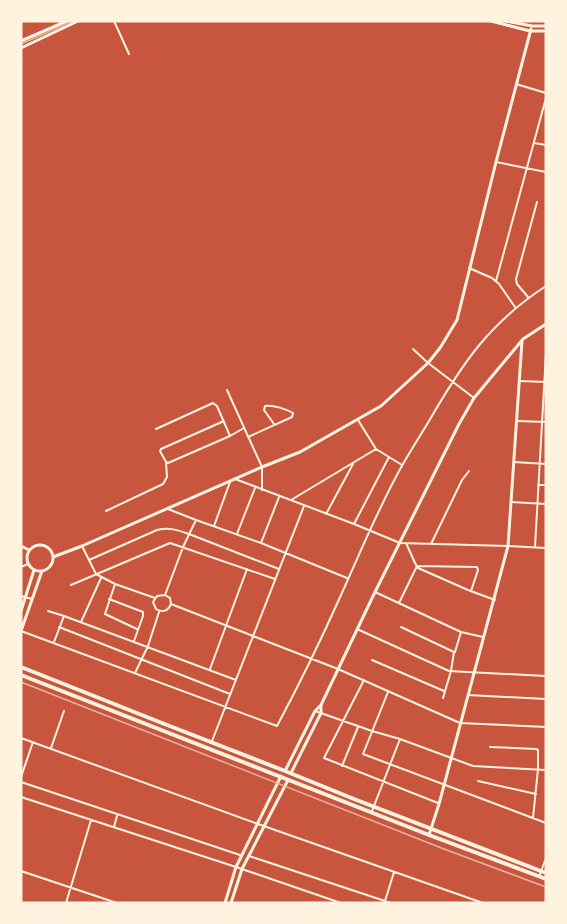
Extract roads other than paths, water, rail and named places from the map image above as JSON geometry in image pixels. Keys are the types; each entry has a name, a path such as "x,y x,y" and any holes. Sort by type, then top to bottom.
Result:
{"highway":[{"path":"21,667 431,830 543,872"},
{"path":"21,675 546,879"},
{"path":"148,724 150,719"}],"street":[{"path":"49,21 52,27"},
{"path":"21,41 66,21"},
{"path":"21,48 78,21"},
{"path":"114,21 129,54"},
{"path":"491,21 530,32 546,31"},
{"path":"506,21 531,26 546,26"},
{"path":"53,556 82,546 300,452 381,406 428,363 457,320 531,26"},
{"path":"516,84 546,93"},
{"path":"496,281 546,99"},
{"path":"541,116 546,117"},
{"path":"534,142 546,146"},
{"path":"496,162 546,172"},
{"path":"528,297 517,284 516,279 537,202"},
{"path":"469,268 496,281 515,307"},
{"path":"42,571 21,631 277,726 312,658 369,531 402,465 452,382 490,330 515,307 546,286"},
{"path":"285,771 315,711 321,705 375,592 474,398 523,339 546,324"},
{"path":"429,835 508,546 523,339"},
{"path":"413,349 474,398"},
{"path":"535,547 546,353"},
{"path":"520,381 545,382"},
{"path":"227,390 262,467 262,490"},
{"path":"156,429 213,404 216,405 230,436"},
{"path":"248,437 292,417 294,413 265,406 264,410 274,424"},
{"path":"358,420 376,449 402,465"},
{"path":"106,512 163,484 167,477 166,462 160,451 164,447 224,421"},
{"path":"517,421 546,422"},
{"path":"166,462 172,462 244,428"},
{"path":"540,443 546,443"},
{"path":"291,500 376,449"},
{"path":"354,524 389,457"},
{"path":"326,514 354,462"},
{"path":"514,462 546,464"},
{"path":"431,544 462,480 469,471"},
{"path":"235,479 400,543 546,548"},
{"path":"214,526 230,482"},
{"path":"538,485 546,484"},
{"path":"237,534 255,488"},
{"path":"261,543 279,496"},
{"path":"511,502 546,504"},
{"path":"212,742 304,506"},
{"path":"168,509 261,543 348,579"},
{"path":"165,595 183,546 196,520"},
{"path":"89,560 157,530 170,529 189,534 279,569"},
{"path":"71,585 170,543 275,579"},
{"path":"406,543 417,566 495,600"},
{"path":"36,545 49,548 53,556 49,567 42,571 34,570 28,564 26,557 29,550 36,545"},
{"path":"21,546 29,550"},
{"path":"82,546 96,574 115,584 155,598 165,595 170,598 169,609 159,611 154,606 155,598"},
{"path":"21,567 28,564"},
{"path":"417,566 477,567 471,591"},
{"path":"399,603 417,566"},
{"path":"210,669 247,569"},
{"path":"21,611 34,570"},
{"path":"81,622 102,578"},
{"path":"115,584 105,615 137,629"},
{"path":"375,592 461,632 483,637"},
{"path":"21,596 32,599"},
{"path":"109,599 142,611 143,616 134,641"},
{"path":"171,604 312,658 460,723 546,727"},
{"path":"48,611 236,680"},
{"path":"135,673 148,646 159,611"},
{"path":"54,642 64,616"},
{"path":"59,627 230,694"},
{"path":"401,627 452,650 455,654"},
{"path":"357,629 451,671 546,676"},
{"path":"443,698 461,632"},
{"path":"372,660 445,691"},
{"path":"21,662 28,670"},
{"path":"364,680 324,759 439,804"},
{"path":"388,692 363,754 546,823"},
{"path":"468,694 546,699"},
{"path":"291,773 321,713 321,705"},
{"path":"51,748 64,711"},
{"path":"315,711 472,766 546,770"},
{"path":"342,766 359,726"},
{"path":"21,738 483,903"},
{"path":"371,812 400,739"},
{"path":"21,777 33,742"},
{"path":"490,747 538,749 533,818"},
{"path":"225,903 236,867 281,776"},
{"path":"231,903 242,869 288,779"},
{"path":"478,781 536,794"},
{"path":"21,782 241,856"},
{"path":"21,797 341,903"},
{"path":"114,827 117,815"},
{"path":"66,903 91,820"},
{"path":"249,856 391,903"},
{"path":"539,877 543,872 546,858"},
{"path":"21,871 117,903"},
{"path":"386,901 394,872"}],"railway":[{"path":"21,44 73,21"},
{"path":"21,682 546,887"}]}
